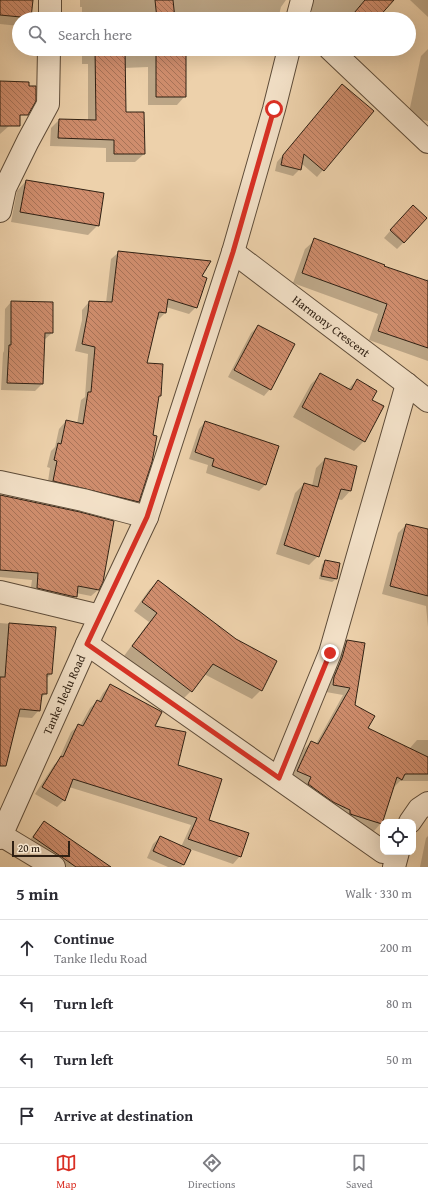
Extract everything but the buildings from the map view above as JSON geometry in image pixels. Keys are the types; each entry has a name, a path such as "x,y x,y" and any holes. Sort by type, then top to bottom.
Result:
{"street":[{"path":"50,0 50,12"},
{"path":"0,211 5,188 48,104 50,56"},
{"name":"Tanke Iledu Road","path":"1,837 87,644 147,517 233,252 274,109 287,56"},
{"path":"337,56 428,142"},
{"name":"Harmony Crescent","path":"233,252 407,384 428,402"},
{"path":"279,778 330,653 407,384"},
{"path":"0,482 83,500 147,517"},
{"path":"0,592 100,616"},
{"path":"87,644 391,857"},
{"path":"412,819 419,809 428,803"},
{"path":"1,837 54,867"}],"route":[{"path":"274,109 233,252 147,517 87,644 279,778 330,653"}]}
